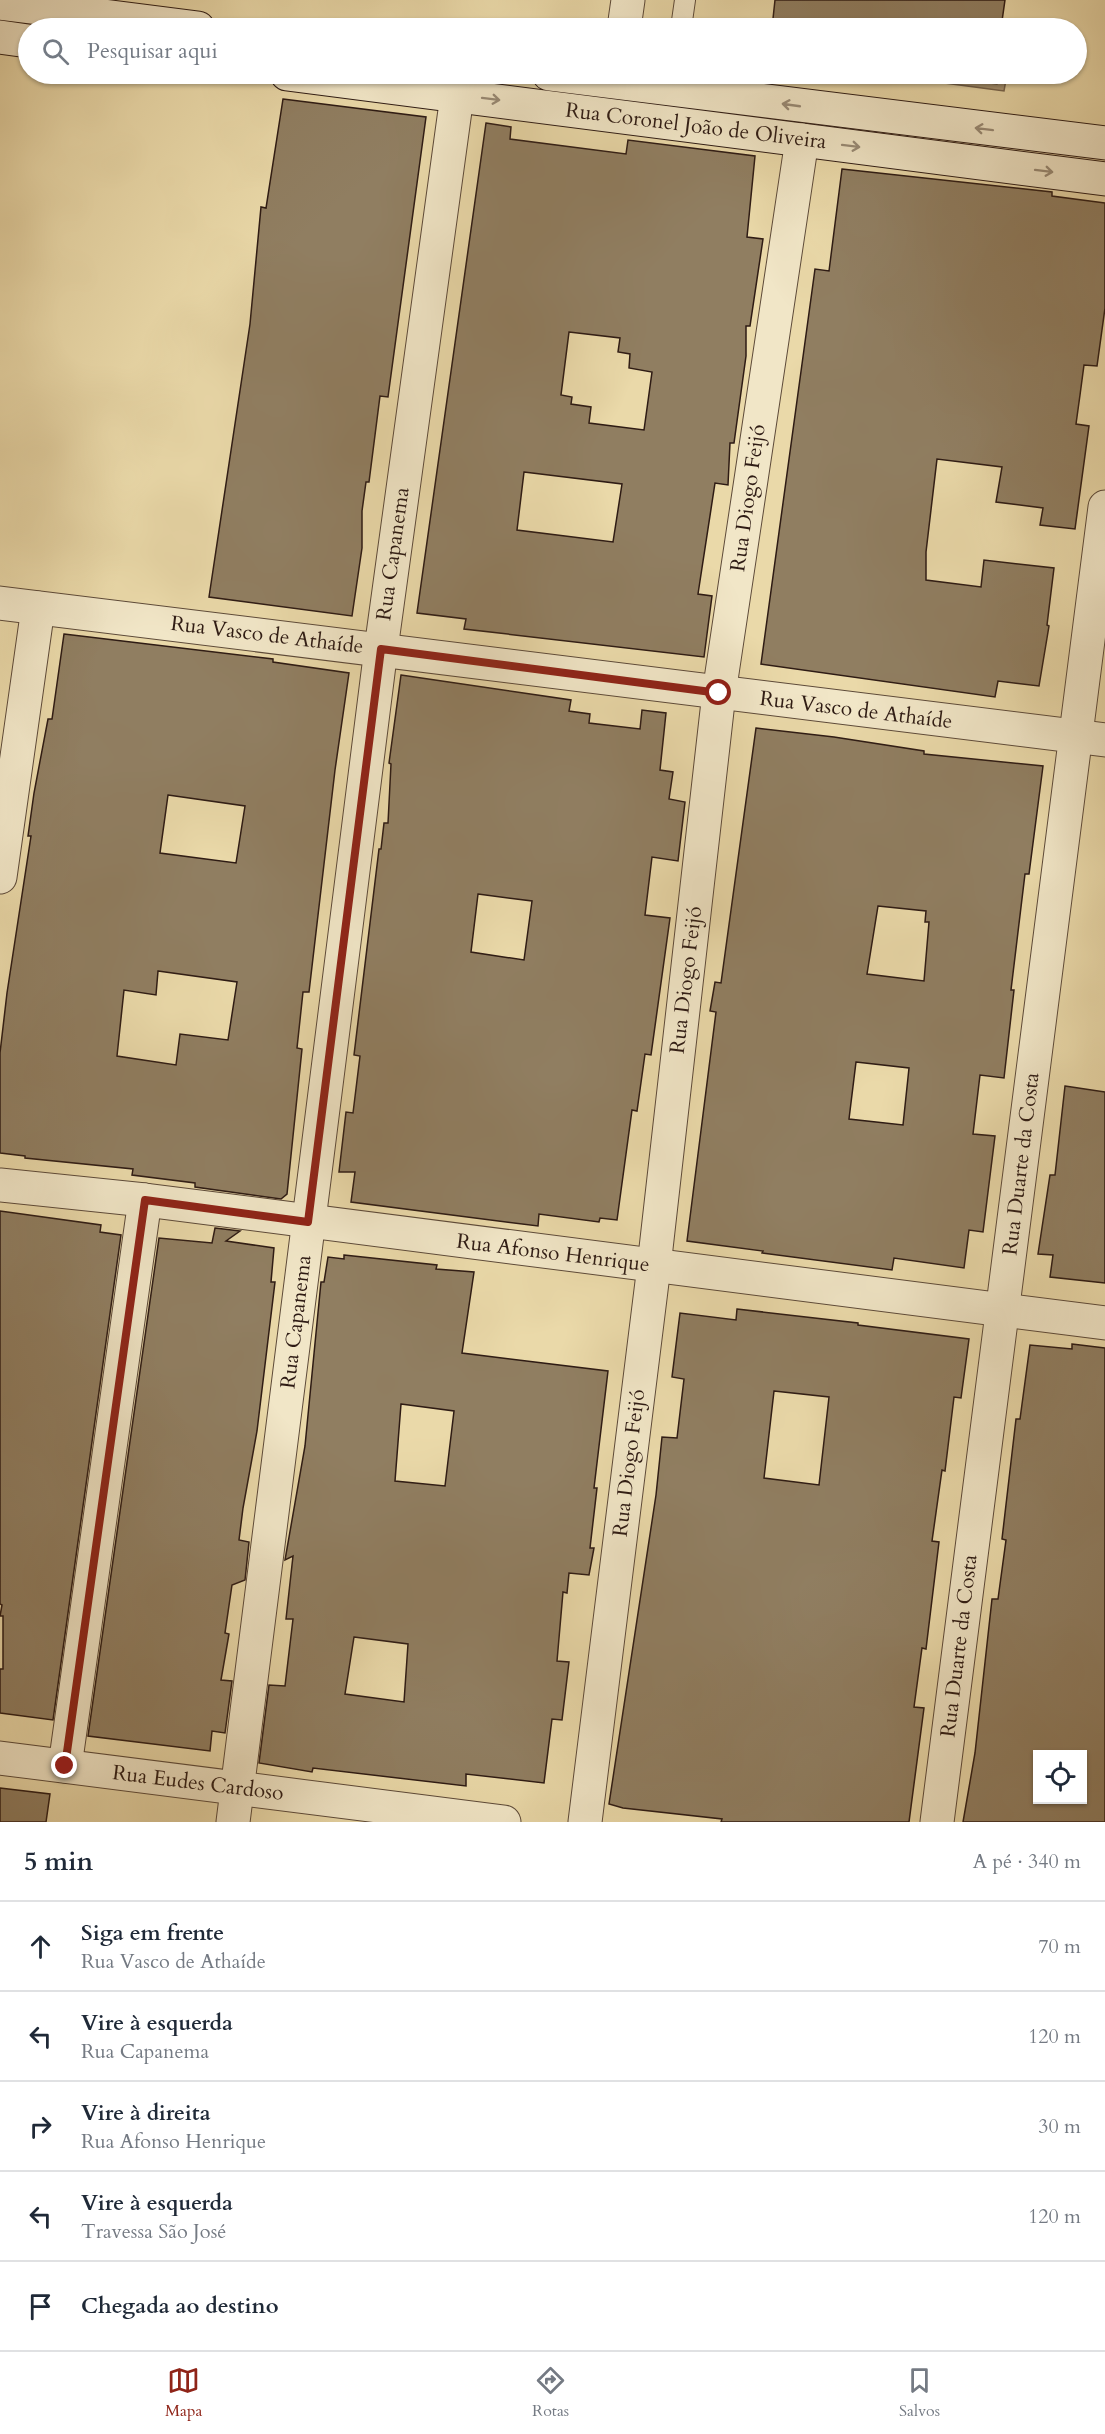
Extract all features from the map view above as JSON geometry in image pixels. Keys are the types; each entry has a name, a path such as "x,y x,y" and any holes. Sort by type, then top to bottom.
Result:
{"street":[{"path":"625,18 628,0"},
{"path":"0,3 119,18"},
{"path":"0,37 18,40"},
{"name":"Rua Coronel João de Oliveira","path":"458,84 802,140 1105,179"},
{"name":"Rua Capanema","path":"233,1822 381,649 458,84"},
{"name":"Rua Coronel João de Oliveira","path":"662,84 1105,143"},
{"name":"Rua Diogo Feijó","path":"585,1822 654,1266 719,693 802,140"},
{"name":"Rua Duarte da Costa","path":"937,1822 1003,1310 1090,738 1105,507"},
{"name":"Rua Vasco de Athaíde","path":"0,603 1090,738"},
{"path":"0,877 38,608"},
{"name":"Rua Afonso Henrique","path":"0,1185 145,1200 1105,1323"},
{"path":"65,1766 145,1200"},
{"name":"Rua Eudes Cardoso","path":"0,1758 504,1822"}],"lane":[{"path":"682,18 685,0"}],"water":[{"path":"952,84 1005,84 1004,91"}],"building":[{"path":"775,0 1005,0 1002,18 773,18"},
{"path":"283,99 426,117 388,397 380,396 369,482 366,482 362,511 362,548 352,616 209,597 250,324 261,207 266,208"},
{"path":"486,123 511,127 510,139 626,154 628,140 755,156 747,237 763,239 750,326 746,326 746,356 734,443 730,443 728,485 715,483 698,594 712,596 704,657 464,629 466,619 417,613","holes":["569,332 620,338 618,352 630,354 629,368 652,372 644,430 589,423 591,407 571,404 572,397 561,395","524,472 622,484 613,542 517,530"]},
{"path":"842,169 1052,192 1052,196 1105,203 1105,308 1097,366 1084,365 1076,424 1089,426 1075,529 1040,525 1043,508 996,502 1002,467 937,459 926,552 926,580 981,587 984,560 1054,568 1047,625 1049,626 1039,686 998,681 995,697 761,664 815,269 829,271"},
{"path":"64,634 273,659 273,662 349,673 335,770 309,992 303,992 297,1048 302,1049 287,1194 281,1199 195,1187 195,1183 132,1175 133,1169 25,1158 25,1156 0,1153 0,1053 7,993 31,836 28,836 34,793 48,719 52,719","holes":["168,795 245,806 236,863 160,853","158,971 237,982 228,1040 180,1034 176,1065 117,1056 124,990 156,995"]},
{"path":"401,675 571,700 569,711 590,714 589,723 640,729 642,710 666,713 660,770 673,772 669,799 685,802 678,861 652,857 645,915 670,918 651,1055 645,1054 637,1111 632,1110 617,1220 600,1218 599,1222 539,1214 538,1226 351,1202 355,1172 339,1172 346,1112 353,1113 360,1056 354,1055 379,849 381,849 384,823 388,823 391,764 389,763","holes":["478,894 532,901 524,960 471,952"]},
{"path":"756,728 834,737 924,751 924,754 1043,766 1029,874 1025,874 1011,990 1014,990 1004,1078 980,1075 973,1134 995,1136 983,1232 969,1230 964,1268 894,1258 892,1270 687,1241 716,1012 710,1011 715,982 721,983","holes":["878,906 926,911 925,922 929,922 924,981 867,974","856,1062 909,1068 903,1125 849,1119"]},
{"path":"1065,1086 1105,1092 1105,1283 1050,1277 1053,1255 1038,1254 1050,1175 1055,1175"},
{"path":"0,1211 101,1225 100,1232 121,1235 53,1720 0,1713 3,1616 0,1616 2,1605 0,1604"},
{"path":"215,1228 240,1231 226,1241 274,1248 271,1282 275,1282 257,1431 239,1540 249,1542 245,1580 232,1585 225,1633 229,1634 221,1680 232,1681 225,1733 212,1731 210,1751 88,1736 159,1238 212,1243"},
{"path":"344,1255 437,1265 436,1269 474,1272 462,1353 608,1371 594,1488 597,1488 590,1548 594,1548 589,1575 569,1573 567,1593 563,1592 557,1661 569,1662 562,1720 552,1719 544,1783 466,1774 466,1786 313,1768 312,1772 259,1763 269,1685 285,1686 293,1619 286,1619 293,1556 285,1560 305,1446 321,1282 324,1282 328,1257 344,1259","holes":["401,1404 454,1411 445,1486 395,1481","354,1637 408,1644 404,1702 345,1694"]},
{"path":"737,1309 969,1339 961,1398 954,1397 945,1471 942,1470 932,1541 939,1542 926,1649 922,1648 914,1707 924,1708 909,1822 721,1822 722,1819 623,1808 609,1804 656,1495 662,1437 677,1438 684,1379 672,1377 680,1313 736,1320","holes":["774,1391 829,1397 819,1485 764,1478"]},
{"path":"1072,1344 1105,1348 1105,1822 963,1822 975,1753 992,1599 998,1599 1006,1540 1002,1539 1016,1419 1020,1419 1030,1345 1072,1349"},
{"path":"0,1788 50,1794 46,1822 0,1822"}],"route":[{"path":"65,1766 145,1200 308,1222 381,649 719,693"}]}
